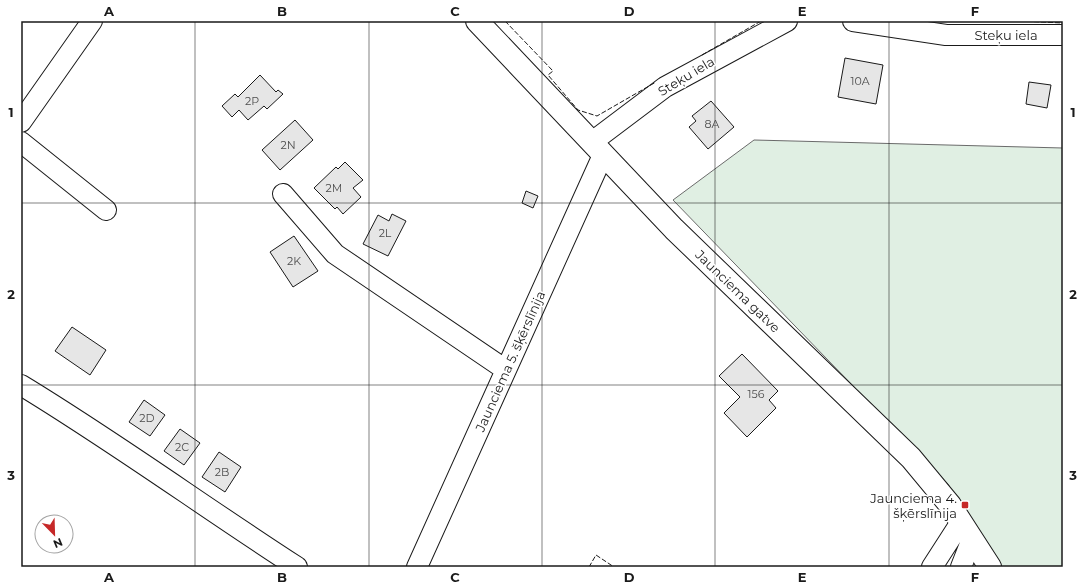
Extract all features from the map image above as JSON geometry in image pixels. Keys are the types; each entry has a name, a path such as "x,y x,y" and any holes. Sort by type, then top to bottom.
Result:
{"main road":[{"name":"Jaunciema gatve","path":"477,21 674,229 911,458 967,530 990,567"}],"street":[{"path":"21,122 92,21"},
{"name":"Steķu iela","path":"598,148 665,87 787,21"},
{"name":"Steķu iela","path":"854,21 946,35 1063,35"},
{"path":"21,142 106,210"},
{"name":"Jaunciema 5. šķērslīnija","path":"416,567 506,370 598,148"},
{"path":"283,194 335,254 506,370"},
{"path":"21,385 59,408 216,515 297,567"},
{"path":"932,567 967,530"},
{"path":"961,567 967,530"}],"green space":[{"path":"754,140 1063,148 1063,567 997,567 948,484 673,200"}],"building":[{"path":"845,58 883,65 876,104 838,97"},
{"path":"260,75 276,92 278,90 283,94 267,109 264,106 248,120 239,110 232,117 222,106 235,94 238,97"},
{"path":"1029,82 1051,85 1047,108 1026,104"},
{"path":"711,101 734,127 708,149 689,127 696,121 692,116"},
{"path":"295,120 313,140 280,170 262,150"},
{"path":"345,162 363,180 353,188 361,197 343,214 337,207 335,209 314,188 336,167 338,169"},
{"path":"526,191 538,196 533,208 522,203"},
{"path":"392,214 406,221 388,256 363,244 378,215 389,221"},
{"path":"294,236 318,271 293,287 270,252"},
{"path":"72,327 106,350 90,375 55,351"},
{"path":"742,354 778,391 769,400 776,408 747,437 724,413 740,397 719,376"},
{"path":"144,400 165,415 150,436 129,422"},
{"path":"180,429 200,443 184,465 164,451"},
{"path":"219,452 241,467 225,492 202,477"}],"fence":[{"path":"505,21 553,71 548,75 578,110 597,116 656,82"},
{"path":"702,55 761,21"},
{"path":"1020,21 1063,23"},
{"path":"589,567 596,555 614,567"}],"place":[{"name":"Jaunciema 4. šķērslīnija","path":"965,505"}]}
